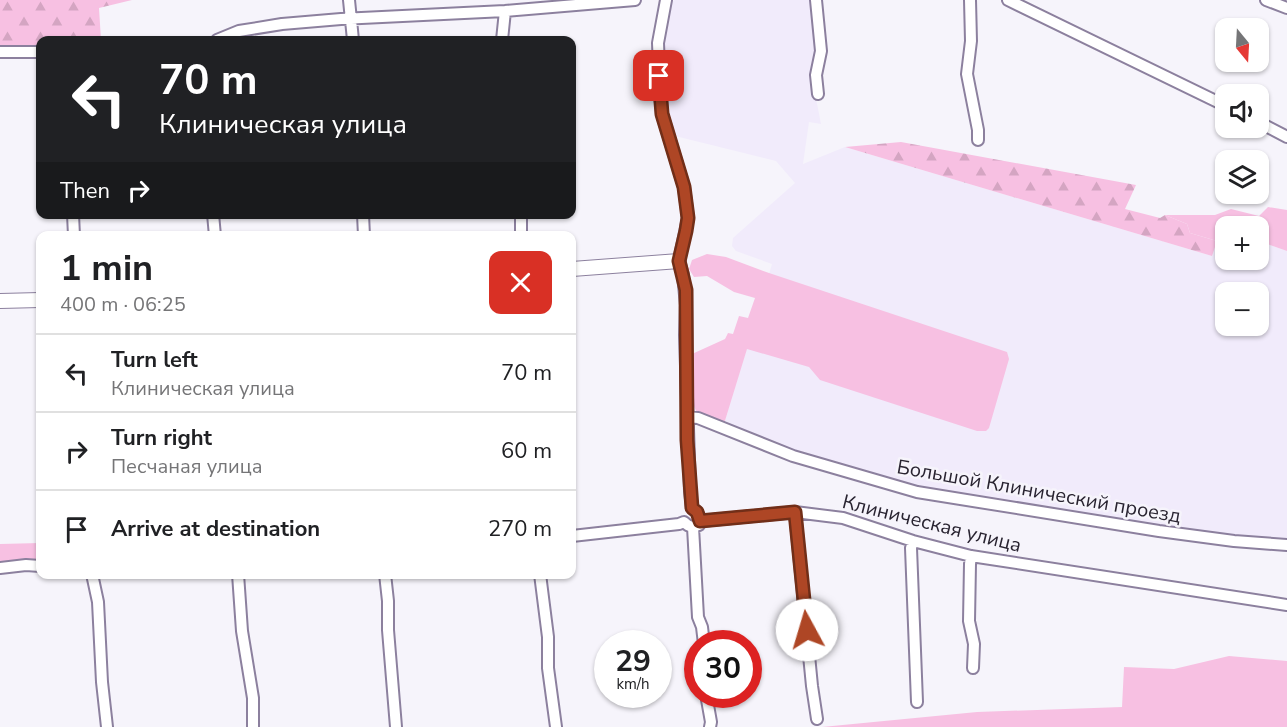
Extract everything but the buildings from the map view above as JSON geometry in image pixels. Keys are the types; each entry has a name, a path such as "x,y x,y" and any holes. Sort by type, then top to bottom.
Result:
{"street":[{"path":"349,0 353,36"},
{"path":"227,36 239,31 282,24 500,7 635,0"},
{"path":"666,0 658,43 660,92 662,114 684,187 688,218 679,261 686,290 685,335 690,491 692,508 697,512 693,523 698,617 702,630"},
{"path":"816,0 821,51 816,71 818,94"},
{"path":"970,0 971,40 967,74 978,129 978,140"},
{"path":"1008,0 1215,101"},
{"path":"1266,0 1287,8"},
{"path":"500,7 502,36"},
{"path":"238,36 239,31"},
{"path":"0,52 36,52"},
{"path":"1269,128 1287,137"},
{"path":"576,269 679,261"},
{"path":"0,302 36,300"},
{"name":"Большой Клинический проезд","path":"687,417 698,418 793,456 917,492 1159,531 1287,545"},
{"path":"795,512 816,720"},
{"name":"Клиническая улица","path":"576,536 795,512 843,518 913,541 971,556 1287,605"},
{"path":"913,541 911,548 917,702"},
{"path":"971,556 969,621 974,644 973,669"},
{"path":"0,567 36,566"},
{"path":"93,579 98,602 106,727"},
{"path":"238,579 242,631 253,698 253,727"},
{"path":"386,579 396,727"},
{"path":"541,579 548,638 548,668 556,727"},
{"path":"708,708 710,727"}],"shaded area":[{"path":"675,0 813,0 818,51 812,78 821,124 809,122 803,164 845,147 1212,256 1215,246 1215,270 1269,270 1269,245 1287,251 1287,541 1233,538 918,490 791,451 724,424 772,264 736,251 732,246 733,238 795,183 776,161 671,135 664,113 662,45 671,2"}],"green space":[{"path":"0,0 132,0 99,8 101,36 36,36 36,49 0,48"},
{"path":"901,142 1136,185 1125,209 1160,218 1165,215 1187,224 1190,233 1215,240 1215,247 1212,256 845,147"},
{"path":"1268,207 1287,210 1287,251 1269,245 1269,216 1259,216"},
{"path":"1231,209 1259,216 1215,216 1215,240 1190,233 1187,224 1165,215 1215,215"},
{"path":"707,254 726,257 1007,352 1009,359 989,428 986,431 977,431 820,380 809,367 747,349 724,424 702,416 694,407 693,401 692,354 725,339 728,333 733,334 739,316 748,318 755,298 734,292 707,276 694,277 689,269 692,260"},
{"path":"36,543 36,563 0,563 0,544"},
{"path":"1229,656 1287,661 1287,727 822,727 977,712 1122,707 1124,667 1174,669"}],"route":[{"path":"659,76 662,114 684,187 688,218 679,261 686,290 687,440 692,508 697,512 700,521 795,512 807,630"}]}
